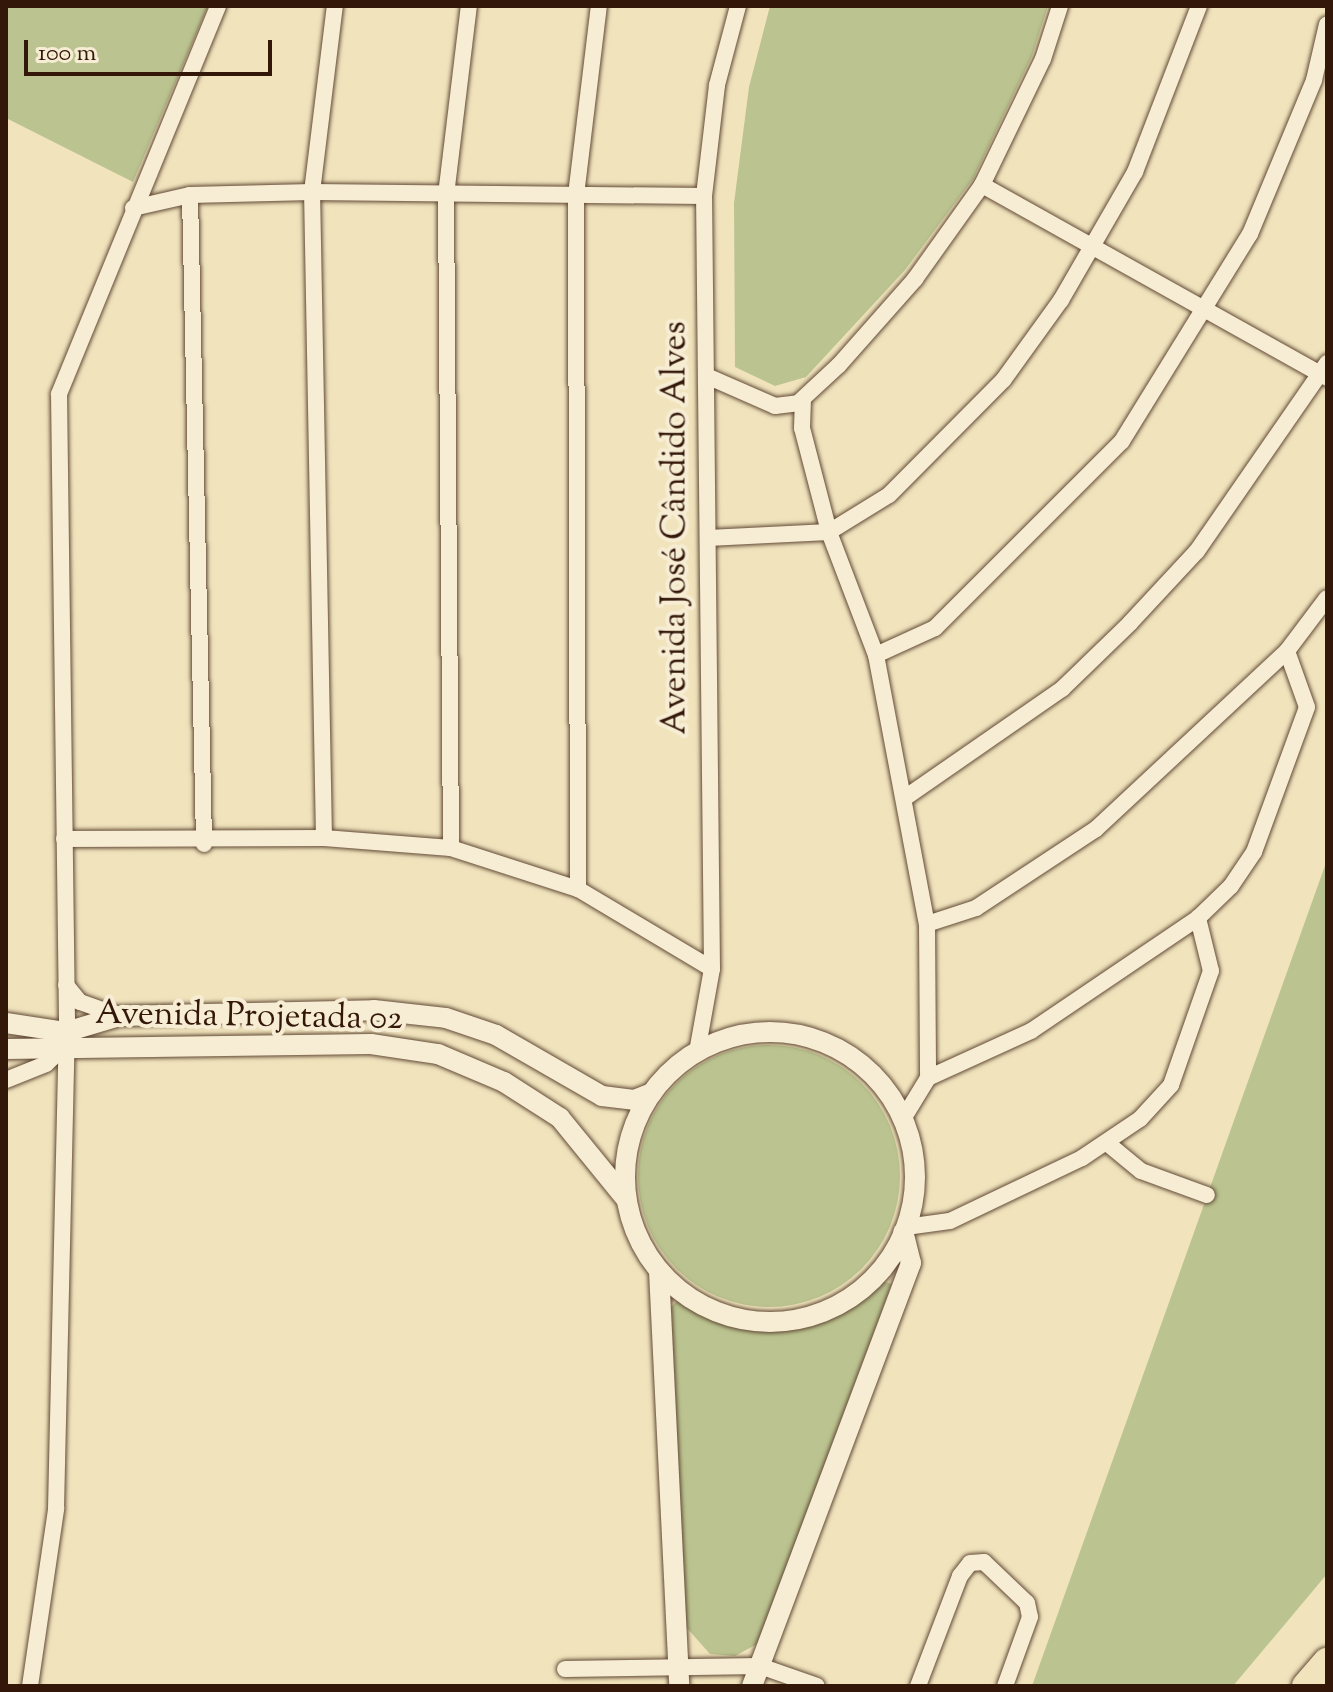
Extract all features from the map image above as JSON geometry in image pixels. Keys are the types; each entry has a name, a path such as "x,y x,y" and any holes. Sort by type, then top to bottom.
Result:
{"highway":[{"path":"1306,1686 1327,1662"}],"street":[{"path":"30,1686 56,1509 66,1039 59,394 218,6"},
{"path":"324,838 312,192 335,6"},
{"path":"451,848 446,195 469,6"},
{"path":"578,889 576,195 599,6"},
{"name":"Avenida José Cândido Alves","path":"697,1052 712,969 709,377 704,196 717,85 738,6"},
{"path":"903,1119 928,1078 927,924 906,797 876,655 829,532 802,428 803,399 915,279 982,185 1043,59 1060,6"},
{"path":"708,538 829,532 889,495 986,398 1092,246 1135,172 1199,6"},
{"path":"876,655 935,628 1044,526 1122,441 1208,311 1250,234 1314,80 1327,24"},
{"path":"906,797 1062,689 1130,623 1197,551 1325,372 1208,311 982,185"},
{"path":"133,208 190,195 312,192 704,196"},
{"path":"190,195 204,844"},
{"path":"709,377 752,402 803,399"},
{"path":"927,924 976,908 1096,829 1287,651 1327,598"},
{"path":"928,1078 1031,1031 1198,918 1254,852 1307,707 1287,651"},
{"path":"64,839 204,844 324,838 451,848 578,889 712,969"},
{"path":"659,1271 707,1308 785,1321 859,1291 904,1230 950,1221 1107,1143 1171,1085 1211,971 1198,918"},
{"name":"Avenida Projetada 02","path":"66,985 80,1002 119,1016"},
{"name":"Avenida Projetada 02","path":"6,1023 66,1039 119,1016 284,1008 446,1018 496,1035 602,1096 634,1100 652,1093"},
{"path":"678,1676 659,1271 627,1201 629,1144 652,1093 697,1052 751,1033 808,1036 860,1062 903,1119 914,1163 904,1230 911,1263 752,1686"},
{"path":"6,1080 46,1064 66,1039"},
{"name":"Avenida Projetada 02","path":"6,1049 66,1039 371,1044 438,1054 560,1118 627,1201"},
{"path":"1107,1143 1141,1171 1207,1195"},
{"path":"918,1686 960,1576 970,1563 984,1562 1027,1603 1030,1617 1005,1686"},
{"path":"565,1669 678,1676 760,1666 817,1686"}],"green space":[{"path":"6,6 208,6 133,182 6,118"},
{"path":"770,6 1048,6 1032,56 973,179 905,270 806,377 775,386 735,367 734,203 749,87"},
{"path":"1327,860 1327,1574 1233,1686 1032,1686"},
{"path":"769,1045 819,1055 842,1067 870,1093 890,1126 900,1176 890,1226 878,1249 852,1277 819,1297 769,1307 719,1297 696,1285 668,1259 648,1226 638,1176 648,1126 660,1103 686,1075 719,1055"},
{"path":"882,1281 892,1284 757,1644 735,1656 710,1654 686,1627 671,1307 677,1301 747,1329 790,1330 831,1318"}]}
